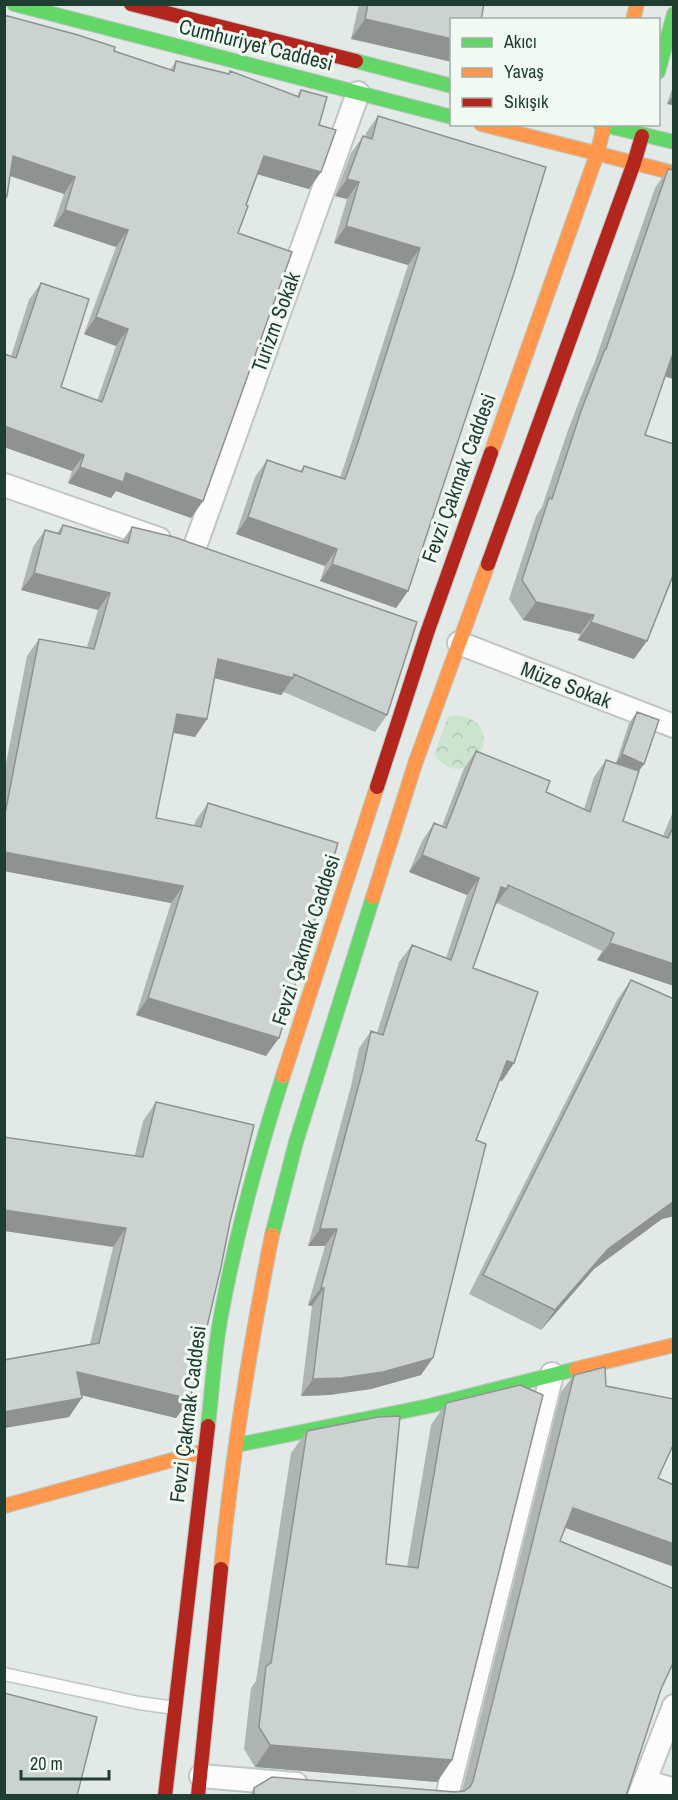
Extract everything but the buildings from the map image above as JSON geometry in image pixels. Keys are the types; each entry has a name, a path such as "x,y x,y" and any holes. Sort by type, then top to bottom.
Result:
{"main road":[{"name":"Cumhuriyet Caddesi","path":"14,4 450,116"},
{"name":"Cumhuriyet Caddesi","path":"131,4 450,85"},
{"path":"660,65 674,14"},
{"path":"490,126 674,173"},
{"name":"Fevzi Çakmak Caddesi","path":"165,1796 220,1323 235,1245 260,1146 427,633 597,154 603,126"},
{"path":"613,126 643,129 674,142"},
{"path":"199,1786 226,1520 255,1320 272,1233 296,1142 415,764 634,163 643,129"},
{"path":"237,1445 429,1406 674,1345"},
{"path":"4,1506 205,1451"}],"street":[{"name":"Turizm Sokak","path":"193,552 358,93"},
{"path":"4,485 216,559"},
{"path":"404,626 427,633"},
{"name":"Müze Sokak","path":"459,643 674,726"},
{"path":"441,1795 552,1374"},
{"path":"674,1706 642,1788 674,1790"},
{"path":"199,1786 316,1785"}],"lane":[{"path":"4,1674 139,1703 176,1708"}],"green space":[{"path":"456,715 473,721 482,731 483,743 479,755 471,764 459,769 447,766 434,754 448,717"}],"traffic: fast":[{"path":"14,4 450,116"},
{"path":"660,65 674,14"},
{"path":"356,61 450,85"},
{"path":"608,126 674,142"},
{"path":"272,1235 296,1142 373,897"},
{"path":"208,1426 218,1334 226,1290 256,1167 283,1076"},
{"path":"237,1445 429,1406 576,1369"}],"traffic: slow":[{"path":"634,18 637,4"},
{"path":"489,126 674,173"},
{"path":"491,453 597,154 604,126"},
{"path":"373,897 415,764 488,564"},
{"path":"283,1076 377,787"},
{"path":"221,1569 242,1401 272,1235"},
{"path":"576,1369 674,1345"},
{"path":"4,1506 205,1451"}],"traffic: jam":[{"path":"131,4 356,61"},
{"path":"488,564 642,136"},
{"path":"377,787 427,633 491,453"},
{"path":"165,1796 208,1426"},
{"path":"198,1796 221,1569"}]}
